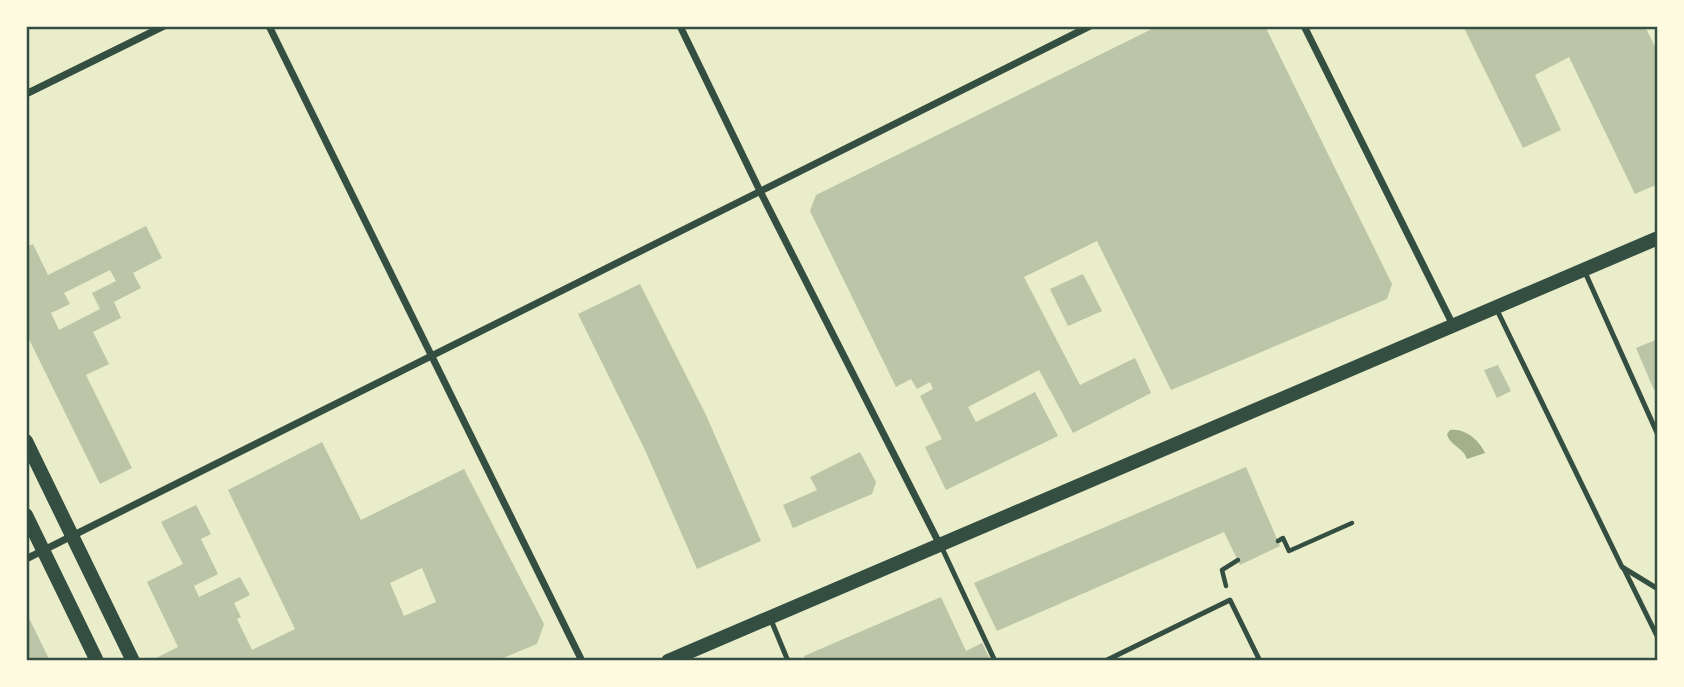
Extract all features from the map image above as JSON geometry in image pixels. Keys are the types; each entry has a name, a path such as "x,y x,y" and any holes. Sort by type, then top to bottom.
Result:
{"main road":[{"path":"668,661 1658,239"},
{"path":"26,441 133,661"},
{"path":"26,515 97,661"}],"street":[{"path":"26,94 164,26"},
{"path":"269,26 582,661"},
{"path":"680,26 761,193 940,545"},
{"path":"26,559 1090,26"},
{"path":"1304,26 1454,326"}],"lane":[{"path":"1584,270 1658,435"},
{"path":"1496,308 1658,638"},
{"path":"1650,419 1658,416"},
{"path":"940,545 995,661"},
{"path":"1622,567 1658,589"},
{"path":"1105,661 1230,600 1260,661"},
{"path":"770,617 788,661"}],"path":[{"path":"1278,541 1283,538 1289,551 1352,523"},
{"path":"1230,600 1222,570 1238,560"}],"shaded area":[{"path":"1450,430 1471,436 1485,453 1467,459 1449,438 1447,434"}],"building":[{"path":"1158,26 1265,26 1392,284 1387,299 1171,390 1097,241 1024,277 1080,385 1135,358 1151,393 1073,433 1039,370 968,407 976,422 1035,392 1058,436 946,490 925,447 942,439 920,396 933,389 930,382 917,389 911,379 896,387 810,211 816,195"},
{"path":"1463,26 1645,26 1658,53 1658,184 1635,194 1569,57 1535,75 1561,130 1523,148"},
{"path":"146,226 162,258 133,273 141,288 114,302 121,318 93,332 109,364 86,375 132,468 100,484 26,333 26,247 33,244 48,275","holes":["110,270 116,281 92,293 100,309 59,330 51,313 70,304 64,293"]},
{"path":"1083,274 1102,311 1068,326 1050,289"},
{"path":"640,284 706,415 761,541 697,569 645,450 578,314"},
{"path":"1658,339 1658,388 1654,390 1636,348"},
{"path":"1498,365 1511,391 1497,398 1484,370"},
{"path":"322,442 361,520 464,469 544,624 537,644 496,661 150,661 178,647 147,582 183,564 161,522 196,505 211,534 201,539 218,574 194,586 199,597 240,577 250,595 234,603 241,617 237,619 252,650 295,629 228,490","holes":["422,568 436,602 404,616 390,583"]},
{"path":"860,452 876,482 872,494 793,528 783,505 817,490 810,477"},
{"path":"1246,467 1280,546 1240,565 1224,532 997,631 974,583"},
{"path":"941,597 966,651 982,643 991,661 806,661 804,656"},
{"path":"26,612 50,661 26,661"}]}
